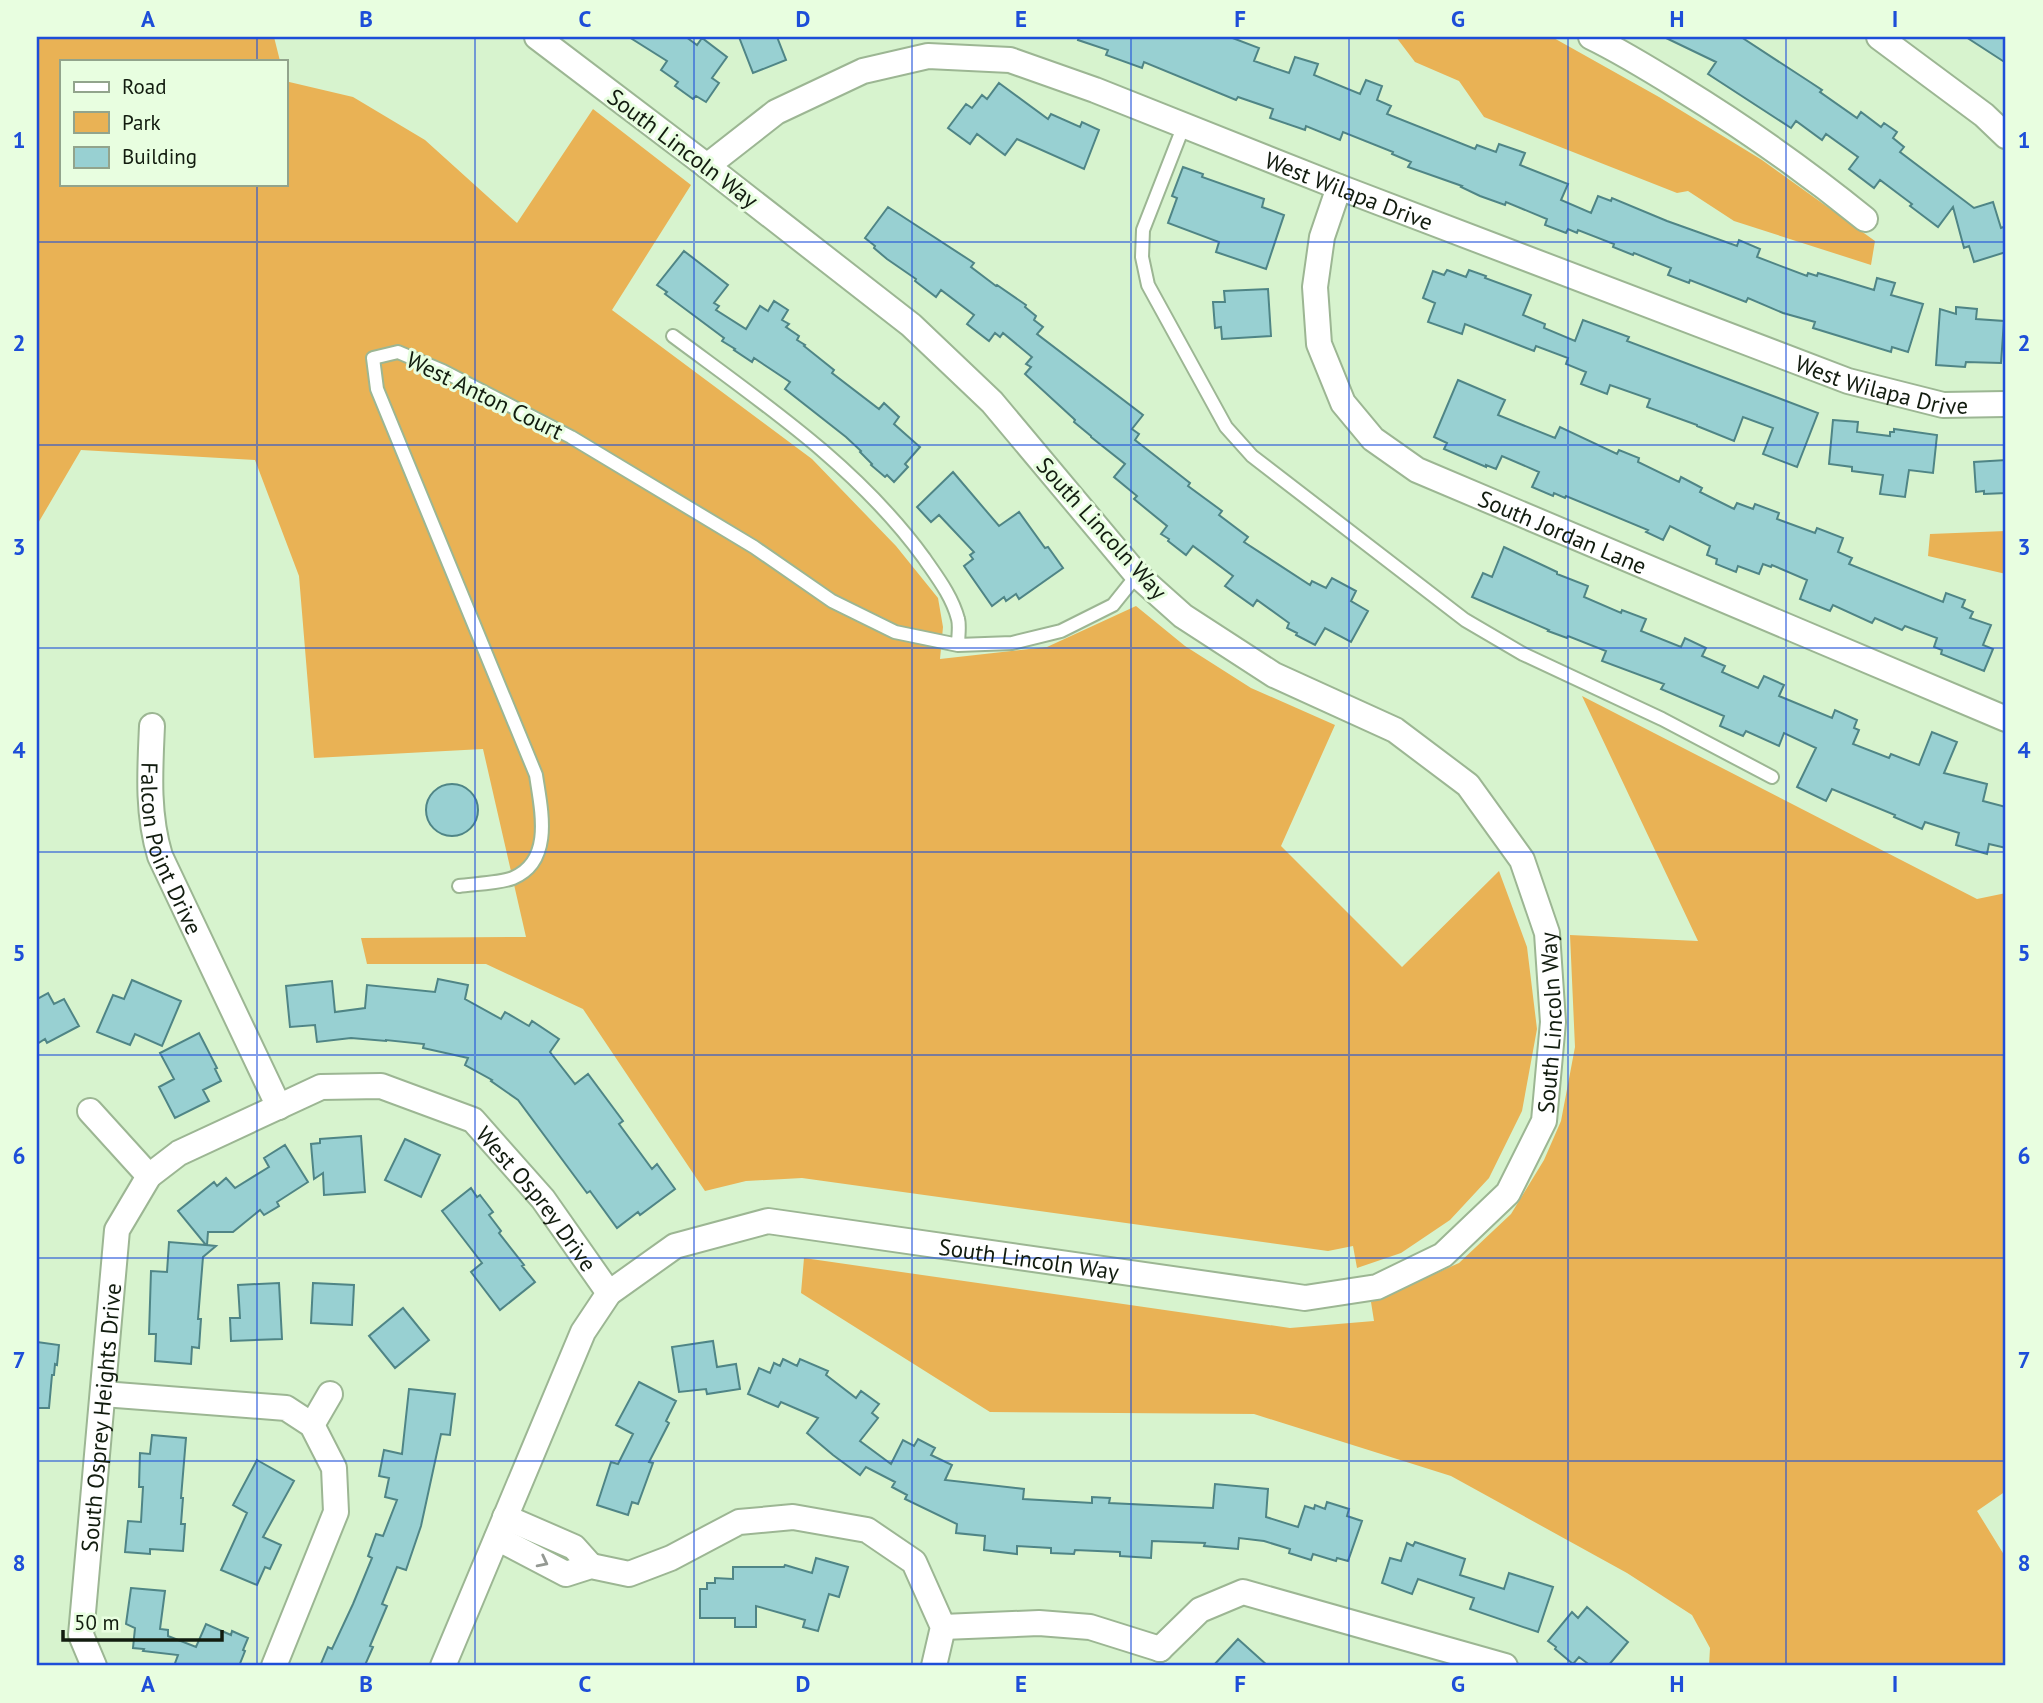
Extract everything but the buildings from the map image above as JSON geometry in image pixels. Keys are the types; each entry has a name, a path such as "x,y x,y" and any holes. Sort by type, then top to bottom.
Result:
{"street":[{"name":"South Lincoln Way","path":"443,1666 583,1332 609,1293 675,1245 768,1221 1305,1298 1377,1287 1443,1255 1508,1193 1544,1121 1553,1022 1547,933 1522,860 1468,785 1395,730 1274,675 1183,616 1137,575 983,393 911,325 537,37"},
{"path":"1591,37 1624,44 1819,181 1865,219"},
{"path":"1879,37 1984,115 2006,136"},
{"name":"West Wilapa Drive","path":"707,166 776,113 863,71 928,56 1010,60 1095,90 1339,187 1848,381 1943,405 2006,404"},
{"name":"South Jordan Lane","path":"1339,187 1322,237 1315,287 1319,344 1343,402 1373,439 1417,470 2006,719"},
{"name":"Falcon Point Drive","path":"152,726 149,784 151,814 160,856 279,1107"},
{"name":"West Osprey Drive","path":"149,1176 179,1153 321,1087 381,1086 473,1121 543,1199 609,1293"},
{"path":"90,1111 149,1176"},
{"name":"South Osprey Heights Drive","path":"94,1666 81,1635 117,1230 149,1176"},
{"path":"103,1394 286,1408 312,1425 334,1468 336,1512 274,1666"},
{"path":"312,1425 330,1394"},
{"path":"501,1528 574,1547 592,1566 629,1574 671,1558 739,1521 793,1517 867,1530 914,1562 943,1628 934,1666"},
{"path":"943,1628 1039,1623 1090,1627 1159,1658 1200,1610 1243,1591 1505,1666"}],"lane":[{"path":"1184,125 1143,230 1142,257 1147,285 1226,427 1252,456 1465,620 1523,654 1662,719 1772,777"},
{"path":"673,336 773,410 853,476 912,542 944,586 959,620 958,645"},
{"name":"West Anton Court","path":"458,886 512,878 532,865 540,848 542,820 536,775 377,389 373,358 398,352 443,371 571,437 754,547 832,601 895,632 958,645 1012,643 1061,631 1113,605 1137,575"}],"green space":[{"path":"37,37 274,37 280,60 60,60 60,186 287,186 287,81 353,97 425,140 517,223 593,109 691,185 612,310 812,459 896,546 938,598 943,627 940,659 1047,647 1136,606 1185,646 1251,688 1335,725 1281,846 1402,967 1499,871 1527,947 1537,1029 1522,1111 1489,1178 1450,1220 1401,1253 1357,1268 1353,1246 1328,1251 802,1178 746,1181 705,1191 583,1009 486,964 367,964 361,938 526,937 483,749 314,758 299,576 255,460 81,450 37,525"},
{"path":"1396,37 1552,37 1659,97 1762,160 1875,241 1871,265 1734,221 1688,191 1677,193 1484,117 1459,81 1415,62"},
{"path":"2006,531 2006,574 1928,556 1930,534"},
{"path":"1582,696 1977,899 2006,893 2006,1491 1977,1511 2006,1558 2006,1666 1709,1666 1710,1648 1692,1615 1627,1573 1451,1476 1254,1414 990,1412 801,1293 804,1258 1290,1328 1374,1321 1371,1302 1459,1263 1511,1214 1544,1160 1561,1121 1575,1047 1570,935 1698,941"}]}
